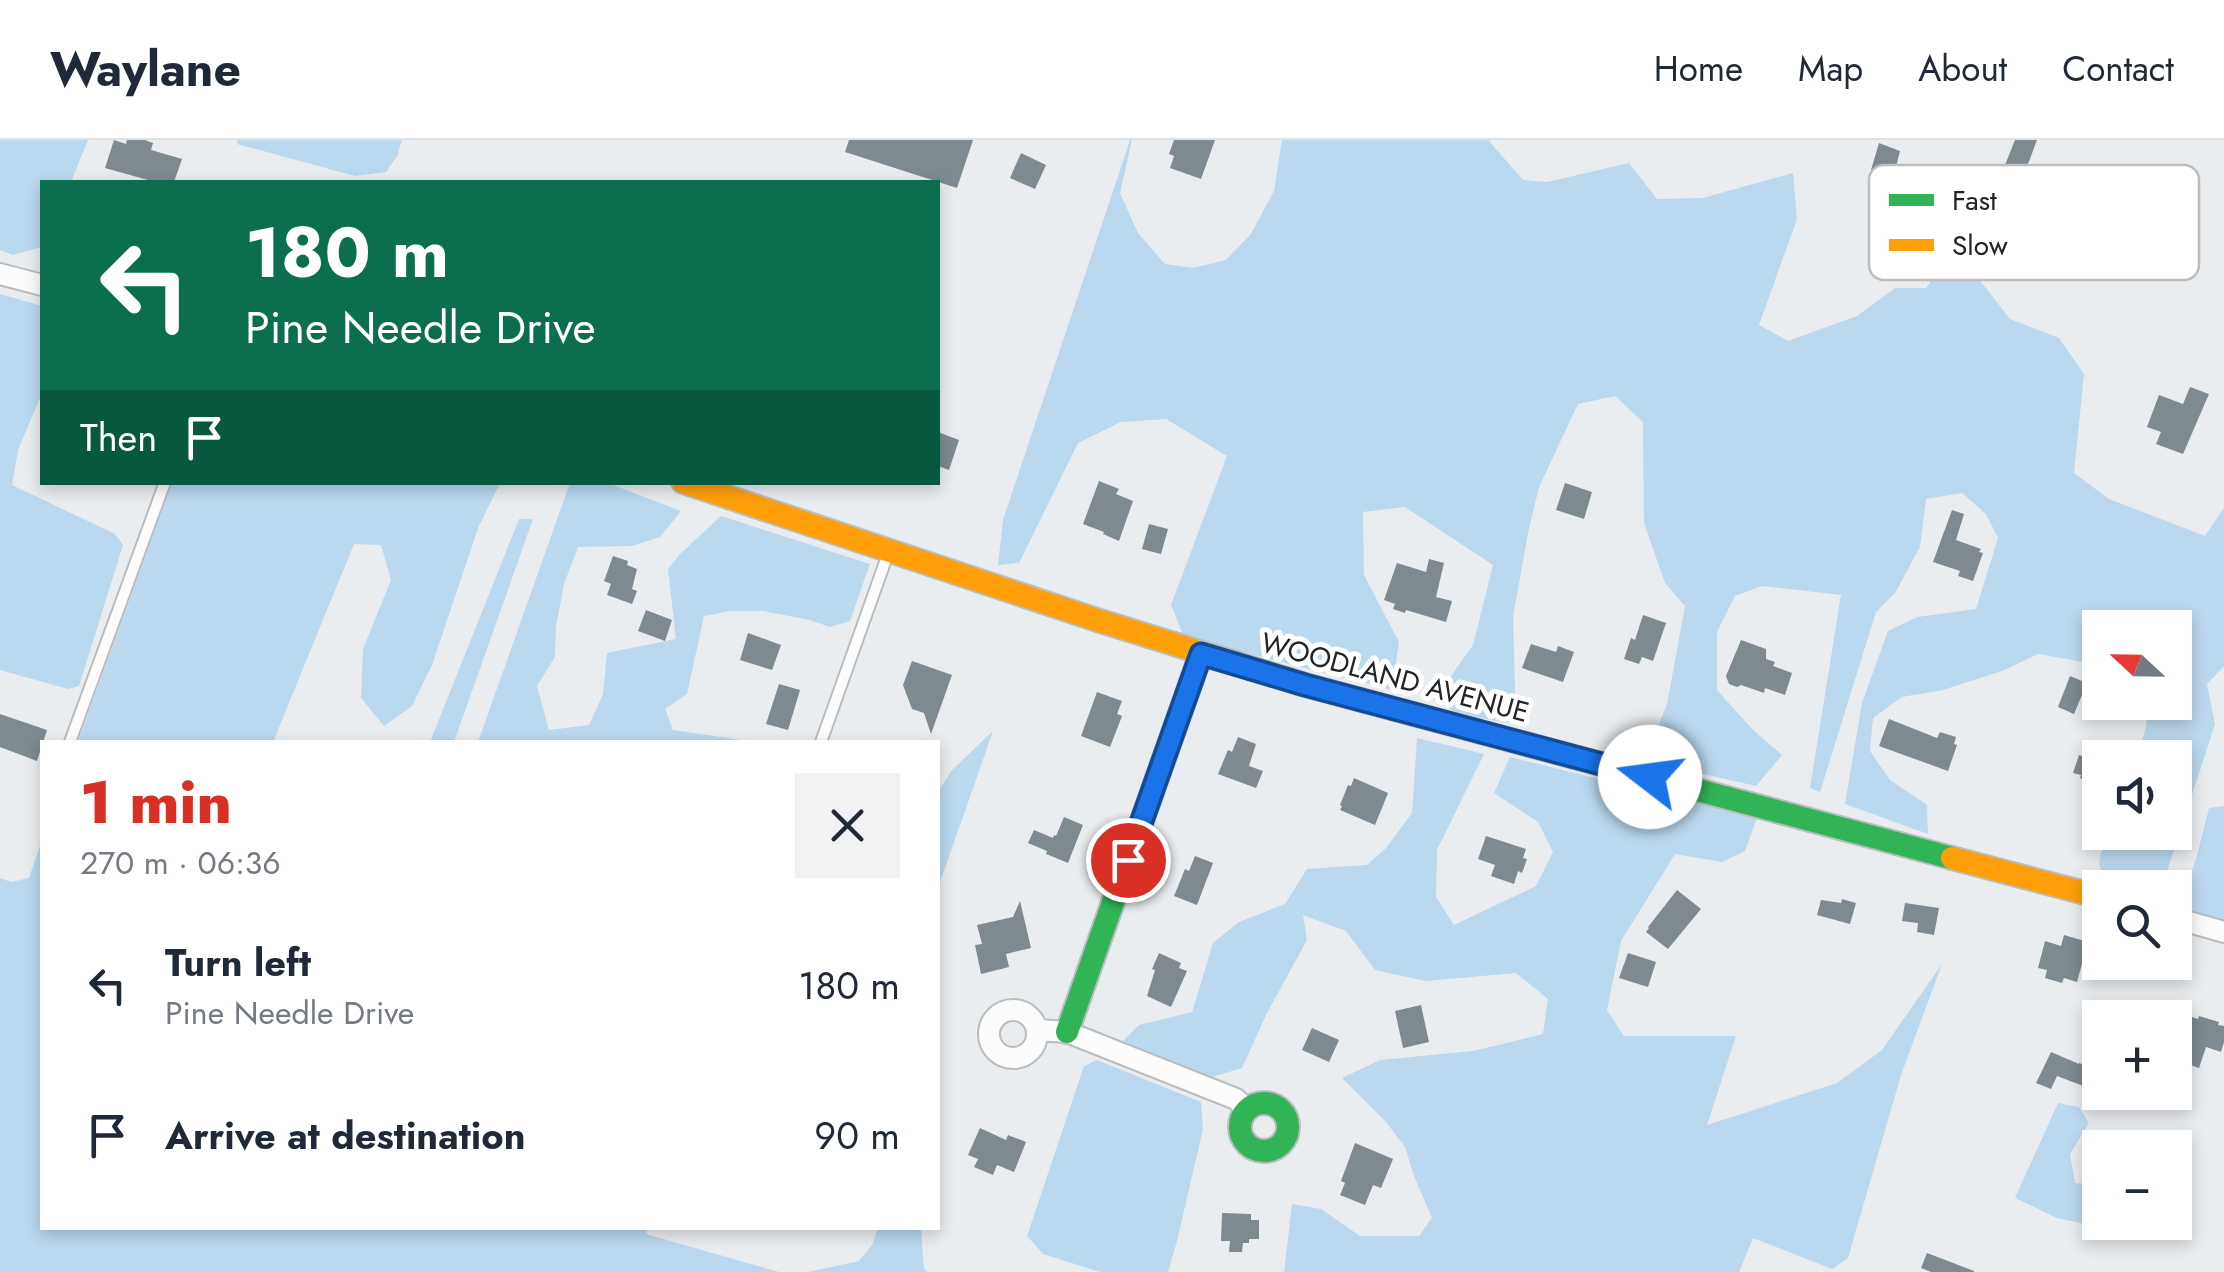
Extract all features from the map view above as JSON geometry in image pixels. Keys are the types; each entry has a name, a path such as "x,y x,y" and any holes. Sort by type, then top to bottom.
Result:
{"street":[{"path":"0,274 40,285"},
{"name":"WOODLAND AVENUE","path":"691,485 1305,685 2082,893"},
{"path":"1067,1032 1201,654"},
{"path":"2192,923 2224,932"},
{"path":"1036,1030 1067,1032 1236,1099 1246,1110"}],"lane":[{"path":"71,740 164,485"},
{"path":"822,740 889,550"}],"shaded area":[{"path":"0,140 88,140 72,180 40,180 40,248 13,255 0,250"},
{"path":"238,140 402,140 386,172 355,176 237,144"},
{"path":"1130,140 1120,193 1138,233 1165,264 1193,268 1226,260 1251,234 1274,191 1282,140 1491,140 1523,180 1547,182 1629,163 1657,199 1703,198 1793,173 1797,219 1759,325 1788,341 1857,316 1895,288 1926,288 1931,280 1980,280 2010,319 2059,338 2084,374 2074,473 2109,499 2205,536 2224,508 2224,666 2207,684 2215,724 2192,795 2192,740 2142,740 2146,720 2192,720 2192,610 2082,610 2082,662 2038,654 2002,671 1943,690 1902,697 1873,718 1870,751 1890,780 1927,805 1928,834 1845,804 1862,703 1888,631 1917,617 1976,609 1998,538 1986,514 1962,493 1926,499 1920,547 1895,593 1876,612 1820,792 1810,788 1841,595 1762,586 1735,596 1717,632 1717,690 1782,755 1756,786 1651,762 1652,742 1667,704 1685,606 1665,583 1644,523 1643,422 1615,396 1578,404 1539,487 1513,617 1516,724 1461,715 1434,700 1473,645 1493,565 1405,507 1363,512 1364,575 1399,642 1392,690 1184,637 1171,605 1227,456 1166,419 1121,422 1078,443 1019,563 998,565 1003,520"},
{"path":"0,294 40,305 40,398 18,450 12,485 115,534 123,545 79,686 68,689 0,670"},
{"path":"171,485 499,485 478,528 432,665 412,706 384,726 361,698 363,649 391,580 381,545 354,544 274,740 79,740"},
{"path":"569,485 613,485 681,511 660,537 632,546 578,547 564,584 555,657 537,686 549,730 589,725 603,694 607,653 676,639 668,569 721,516 870,564 850,621 830,627 763,611 704,616 687,694 665,709 673,730 741,740 479,740"},
{"path":"519,519 533,519 455,740 431,740"},
{"path":"993,731 940,882 940,790 951,771"},
{"path":"1417,738 1484,754 1437,850 1436,897 1454,925 1536,886 1553,852 1538,822 1494,793 1510,757 1757,818 1745,851 1722,862 1675,854 1621,941 1607,1010 1624,1036 1736,1036 1707,1125 1837,1083 1882,1050 1942,964 1901,1075 1848,1258 1832,1269 1753,1238 1739,1272 1284,1272 1292,1204 1321,1209 1360,1236 1419,1236 1432,1218 1405,1147 1342,1078 1380,1060 1473,1051 1543,1034 1548,999 1516,973 1426,981 1375,970 1346,931 1303,915 1307,940 1242,1068 1212,1077 1123,1041 1139,1025 1192,1012 1213,943 1239,922 1285,904 1307,869 1367,865 1386,848 1412,813"},
{"path":"2224,806 2224,921 2192,911 2192,870 2209,808"},
{"path":"40,846 40,1230 647,1230 646,1234 779,1272 0,1272 0,878 11,882 29,878"},
{"path":"2103,850 2174,850 2168,870 2101,870"},
{"path":"1097,1060 1201,1102 1203,1129 1168,1272 1100,1272 1043,1254 1027,1236 1084,1066"},
{"path":"2058,1103 2079,1107 2089,1123 2070,1154 2075,1183 2082,1184 2082,1223 2057,1218 2015,1198"},
{"path":"877,1230 921,1230 927,1272 808,1272 859,1261 872,1245"}],"building":[{"path":"114,140 126,144 127,140 145,140 153,143 151,150 182,159 175,180 148,180 105,168"},
{"path":"849,140 973,140 957,188 845,152"},
{"path":"1174,140 1215,140 1201,179 1170,168"},
{"path":"2015,140 2037,140 2028,165 2005,165"},
{"path":"1879,143 1900,151 1896,165 1872,165"},
{"path":"1021,153 1046,165 1035,189 1010,178"},
{"path":"2190,387 2209,394 2183,454 2156,444 2161,432 2147,427 2159,395 2183,404"},
{"path":"940,433 959,440 949,470 940,467"},
{"path":"1099,481 1119,489 1116,494 1133,501 1119,541 1083,524"},
{"path":"1565,483 1592,492 1584,519 1556,510"},
{"path":"1952,510 1964,514 1956,540 1983,553 1973,581 1958,576 1960,571 1933,562"},
{"path":"1149,524 1168,529 1161,554 1142,549"},
{"path":"613,556 637,569 632,589 637,591 632,604 607,595 611,584 604,581"},
{"path":"1429,559 1444,563 1436,597 1452,601 1446,622 1393,609 1395,604 1384,600 1397,563 1426,572"},
{"path":"646,610 672,620 665,641 638,631"},
{"path":"1643,615 1666,623 1653,661 1642,657 1639,664 1624,659"},
{"path":"748,633 781,645 772,670 740,660"},
{"path":"1741,640 1766,649 1766,659 1775,662 1773,666 1792,673 1785,695 1765,688 1764,693 1729,684 1726,676"},
{"path":"1531,644 1556,652 1558,646 1574,652 1563,682 1522,668"},
{"path":"912,661 952,675 931,734 924,713 912,709 903,685"},
{"path":"2070,676 2082,681 2082,695 2074,714 2058,707"},
{"path":"779,684 800,690 788,730 766,724"},
{"path":"1097,692 1122,701 1117,714 1122,716 1110,747 1081,736"},
{"path":"0,714 47,730 44,740 40,740 37,761 0,747"},
{"path":"1889,719 1937,738 1940,732 1956,737 1948,771 1879,746"},
{"path":"1238,737 1256,744 1249,766 1263,771 1256,788 1218,774"},
{"path":"2079,755 2082,756 2082,779 2073,773"},
{"path":"1354,778 1388,793 1375,825 1340,810"},
{"path":"1064,817 1083,825 1068,863 1028,843 1034,830 1056,836"},
{"path":"1486,836 1526,849 1523,858 1527,859 1514,884 1491,876 1495,865 1478,859"},
{"path":"1195,856 1213,863 1197,905 1174,896"},
{"path":"1677,890 1701,909 1668,949 1646,932"},
{"path":"1842,899 1856,903 1850,924 1817,915 1821,900 1841,903"},
{"path":"1020,901 1031,948 1006,954 1009,967 981,974 975,945 982,944 977,925 1013,917"},
{"path":"1905,903 1939,908 1934,935 1917,932 1918,923 1902,921"},
{"path":"2064,935 2082,940 2077,982 2045,978 2047,970 2038,968 2045,941 2061,946"},
{"path":"1159,953 1181,963 1179,968 1187,971 1171,1007 1147,996"},
{"path":"1628,953 1656,962 1648,987 1619,978"},
{"path":"1421,1005 1429,1042 1403,1048 1395,1011"},
{"path":"2199,1016 2224,1026 2224,1042 2221,1052 2206,1047 2199,1068 2192,1066 2192,1017"},
{"path":"1312,1028 1339,1040 1329,1062 1302,1050"},
{"path":"2051,1052 2082,1064 2082,1085 2057,1076 2051,1089 2036,1083"},
{"path":"980,1128 1006,1140 1008,1135 1026,1142 1014,1172 997,1165 993,1175 974,1167 978,1159 968,1155"},
{"path":"1355,1143 1393,1159 1381,1188 1373,1185 1365,1205 1340,1195"},
{"path":"1222,1213 1251,1214 1251,1220 1259,1220 1259,1239 1243,1243 1242,1252 1229,1252 1230,1241 1221,1241"},
{"path":"1927,1253 1974,1272 1931,1272 1921,1268"}],"traffic: fast":[{"path":"1067,1032 1201,654"},
{"path":"1235,663 1952,858"},
{"path":"1264,1103 1281,1110 1288,1127 1281,1144 1264,1151 1247,1144 1240,1127 1247,1110 1264,1103"}],"traffic: slow":[{"path":"692,485 1235,663"},
{"path":"1952,858 2082,892"}],"route":[{"path":"1128,860 1201,654 1650,777"}]}
